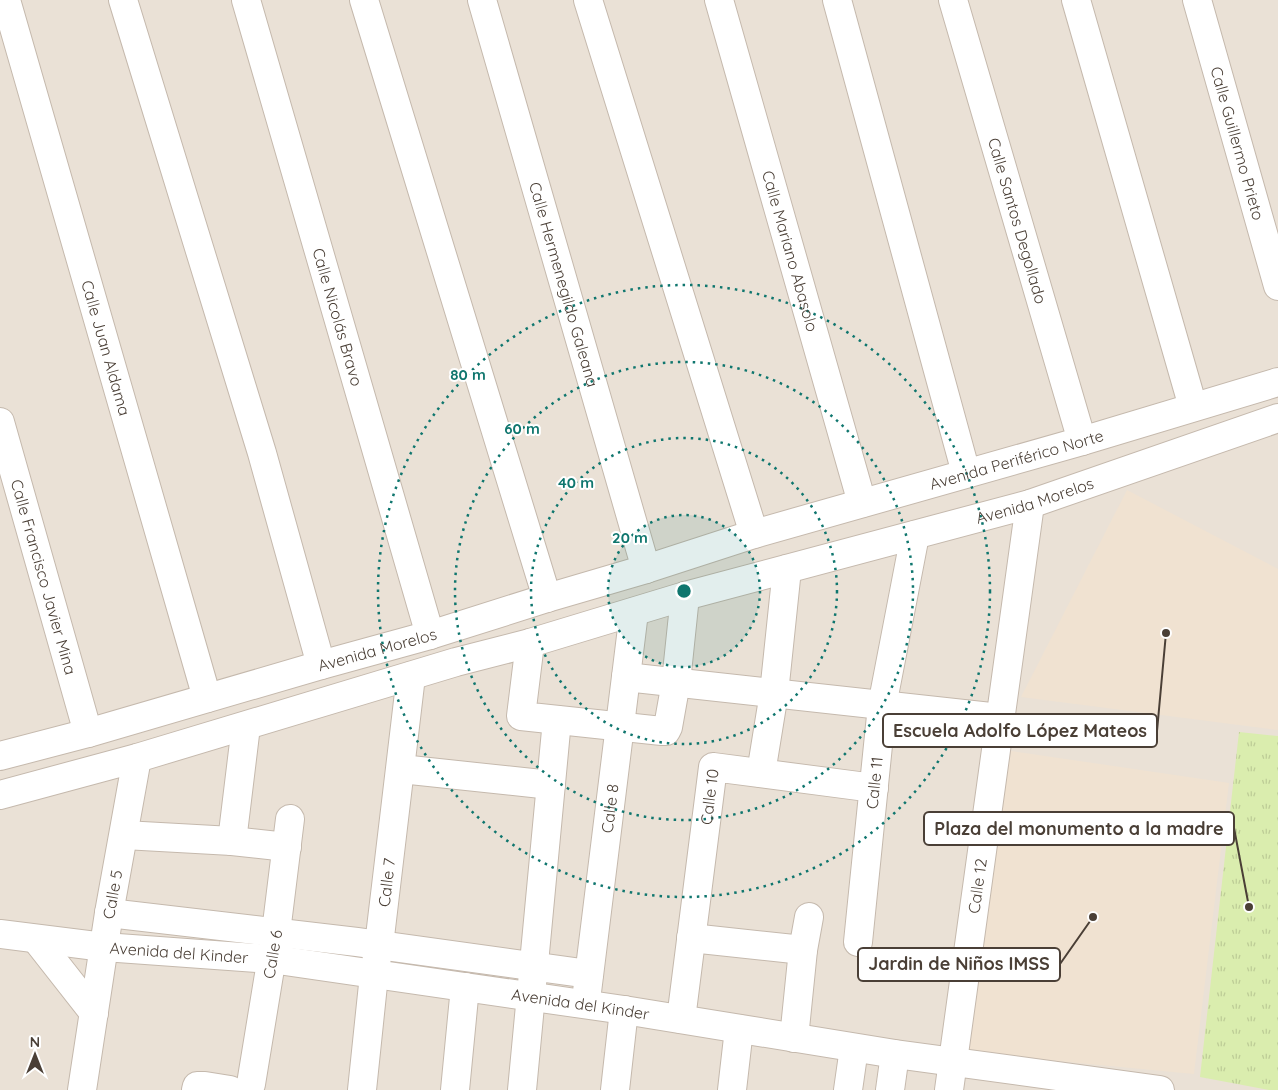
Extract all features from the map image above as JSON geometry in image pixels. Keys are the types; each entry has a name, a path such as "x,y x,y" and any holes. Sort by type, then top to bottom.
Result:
{"street":[{"name":"Calle Juan Aldama","path":"6,0 207,698"},
{"path":"123,0 262,453 321,665"},
{"name":"Calle Nicolás Bravo","path":"246,0 430,635"},
{"path":"364,0 546,598"},
{"name":"Calle Hermenegildo Galeana","path":"482,0 646,569"},
{"path":"588,0 754,534"},
{"name":"Calle Mariano Abasolo","path":"719,0 862,503"},
{"path":"837,0 966,473"},
{"name":"Calle Santos Degollado","path":"953,0 1082,441"},
{"path":"1076,0 1193,407"},
{"name":"Calle Guillermo Prieto","path":"1197,0 1278,286"},
{"name":"Avenida Periférico Norte","path":"754,534 1082,441 1278,382"},
{"name":"Avenida Morelos","path":"411,676 530,643 685,596 1030,504 1278,418"},
{"name":"Calle Francisco Javier Mina","path":"0,422 88,733"},
{"name":"Calle 12","path":"949,1090 1030,504"},
{"name":"Avenida Morelos","path":"0,756 88,733 430,635 754,534"},
{"name":"Calle 11","path":"858,942 882,706 915,535"},
{"path":"787,569 774,693 761,773 874,788"},
{"path":"530,643 521,716 666,731 676,682 685,596"},
{"name":"Calle 8","path":"585,1004 634,612"},
{"path":"0,795 137,758 411,676"},
{"name":"Calle 7","path":"362,1090 374,974 401,769 411,676"},
{"path":"626,677 1000,718"},
{"path":"522,1090 557,720"},
{"path":"232,840 246,726"},
{"name":"Calle 5","path":"82,1090 104,947 137,758"},
{"name":"Calle 10","path":"681,1019 713,767 761,773"},
{"path":"401,769 550,785"},
{"name":"Calle 6","path":"249,1090 276,932 290,819"},
{"path":"124,835 232,840 287,847"},
{"path":"110,913 379,945 589,974"},
{"path":"794,1038 803,950 809,917"},
{"name":"Avenida del Kinder","path":"0,934 104,947 271,959 585,1004 854,1048 1160,1090"},
{"path":"691,938 803,950"},
{"path":"36,940 94,1013"},
{"path":"455,1090 465,987"},
{"path":"615,1090 624,1010"},
{"path":"732,1090 740,1029"},
{"path":"848,1090 854,1048"},
{"path":"890,1090 895,1054"},
{"path":"196,1090 197,1086 230,1090"}],"shaded area":[{"path":"0,0 1278,0 1278,1090 0,1090"},
{"path":"1127,490 1278,569 1278,730 1021,697"},
{"path":"998,749 1229,783 1194,1074 954,1051"}],"green space":[{"path":"1239,732 1278,736 1278,1090 1200,1077"}],"place":[{"name":"Escuela Adolfo López Mateos","path":"1166,633"},
{"name":"Plaza del monumento a la madre","path":"1249,907"},
{"name":"Jardin de Niños IMSS","path":"1093,917"}]}
